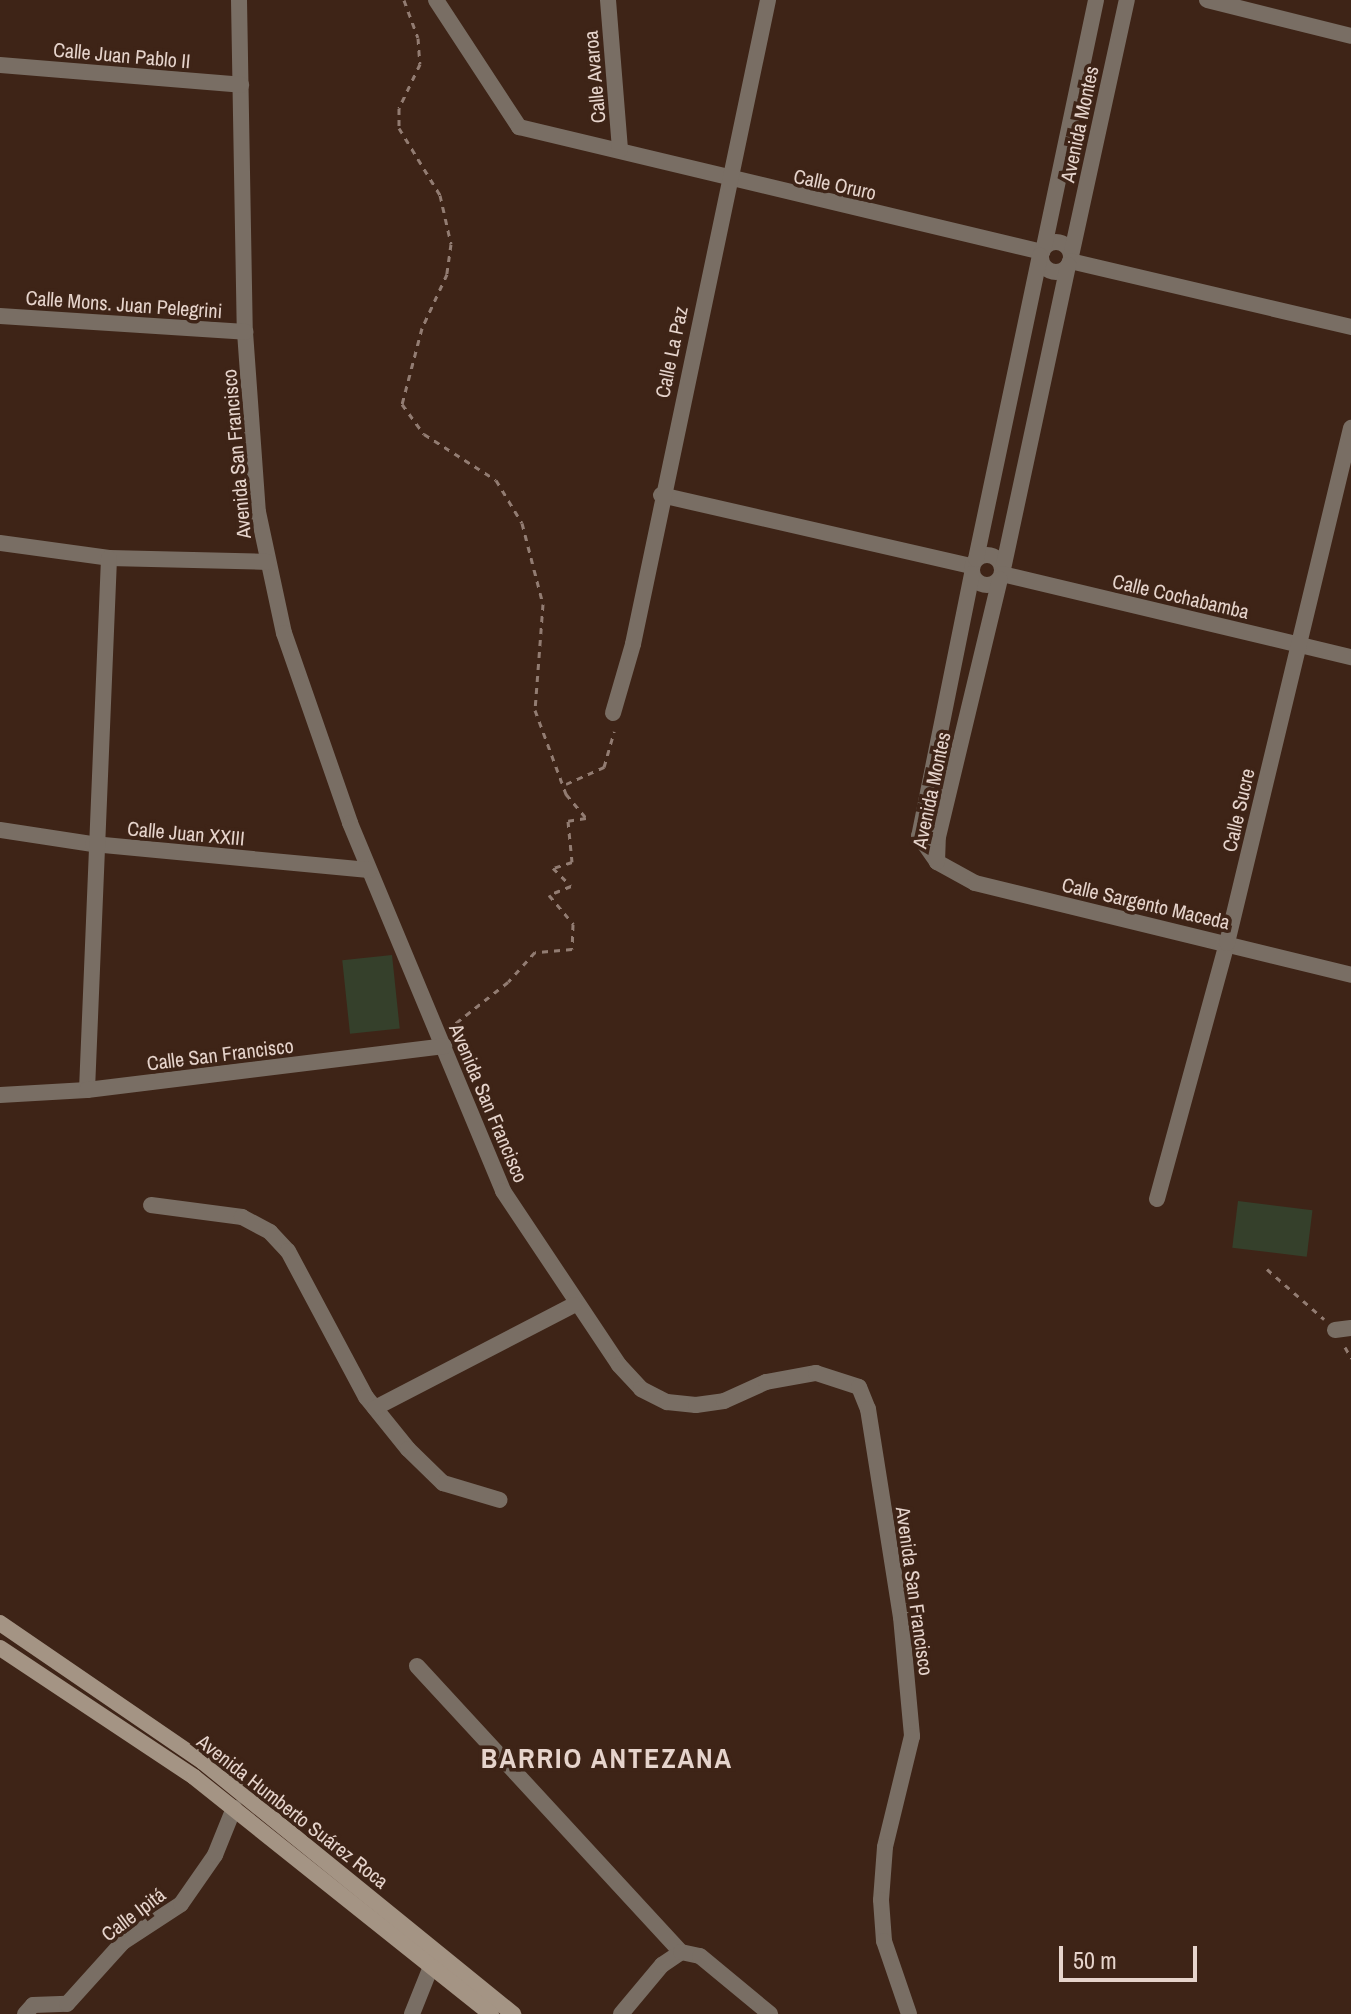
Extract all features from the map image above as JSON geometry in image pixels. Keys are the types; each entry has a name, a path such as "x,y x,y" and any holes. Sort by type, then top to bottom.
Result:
{"main road":[{"name":"Avenida Humberto Suárez Roca","path":"0,1623 203,1762 513,2014"},
{"name":"Avenida Humberto Suárez Roca","path":"0,1648 234,1808 491,2014"}],"street":[{"name":"Avenida San Francisco","path":"239,0 245,332 258,512 284,633 369,870 503,1191 574,1305 641,1389 667,1402 696,1405 724,1401 766,1382 816,1373 859,1387 868,1409 901,1617 912,1736 885,1847 881,1900 884,1941 909,2014"},
{"name":"Calle Oruro","path":"436,0 519,127 620,150 729,181 1042,252"},
{"name":"Calle Avaroa","path":"608,0 620,150"},
{"name":"Calle La Paz","path":"613,713 633,644 661,495 768,0"},
{"name":"Avenida Montes","path":"937,862 919,836 973,566 1096,0"},
{"name":"Avenida Montes","path":"937,862 938,837 1002,574 1127,0"},
{"path":"1207,0 1351,36"},
{"name":"Calle Juan Pablo II","path":"0,65 241,85"},
{"path":"1070,261 1063,244 1042,252 1051,271 1070,261 1351,327"},
{"name":"Calle Mons. Juan Pelegrini","path":"0,316 245,332"},
{"name":"Calle Sucre","path":"1157,1199 1227,943 1351,428"},
{"path":"661,495 973,566 987,585 1002,574 990,555 973,566"},
{"path":"0,543 109,558 268,562"},
{"path":"87,1090 93,844 109,558"},
{"name":"Calle Cochabamba","path":"1002,574 1351,657"},
{"name":"Calle Juan XXIII","path":"0,830 93,844 369,870"},
{"name":"Calle Sargento Maceda","path":"937,862 975,883 1351,975"},
{"name":"Calle San Francisco","path":"0,1095 87,1090 442,1040"},
{"path":"151,1205 242,1217 270,1232 288,1251 375,1408 443,1483 500,1500"},
{"path":"375,1408 574,1305"},
{"path":"417,1666 681,1952 700,1956 770,2014"},
{"name":"Calle Ipitá","path":"25,2014 33,2005 67,2004 123,1942 181,1904 215,1855 234,1808"},
{"path":"621,2014 662,1965 681,1952"},
{"path":"412,2014 432,1964"}],"path":[{"path":"404,0 418,38 420,64 399,108 399,128 440,195 451,244 447,274 422,328 402,404 424,434 487,472 522,523 543,604 535,710 544,746 566,784 566,794 586,818 568,821 572,862 553,868 571,886 549,895 573,924 572,949 535,952 508,982 442,1040"},
{"path":"566,784 604,767 614,741 613,713"},
{"path":"1267,1269 1343,1329 1351,1358"}],"green space":[{"path":"392,955 400,1029 350,1034 342,960"},
{"path":"1238,1201 1312,1210 1307,1257 1232,1248"}],"district":[{"name":"BARRIO ANTEZANA","path":"607,1758"}]}
